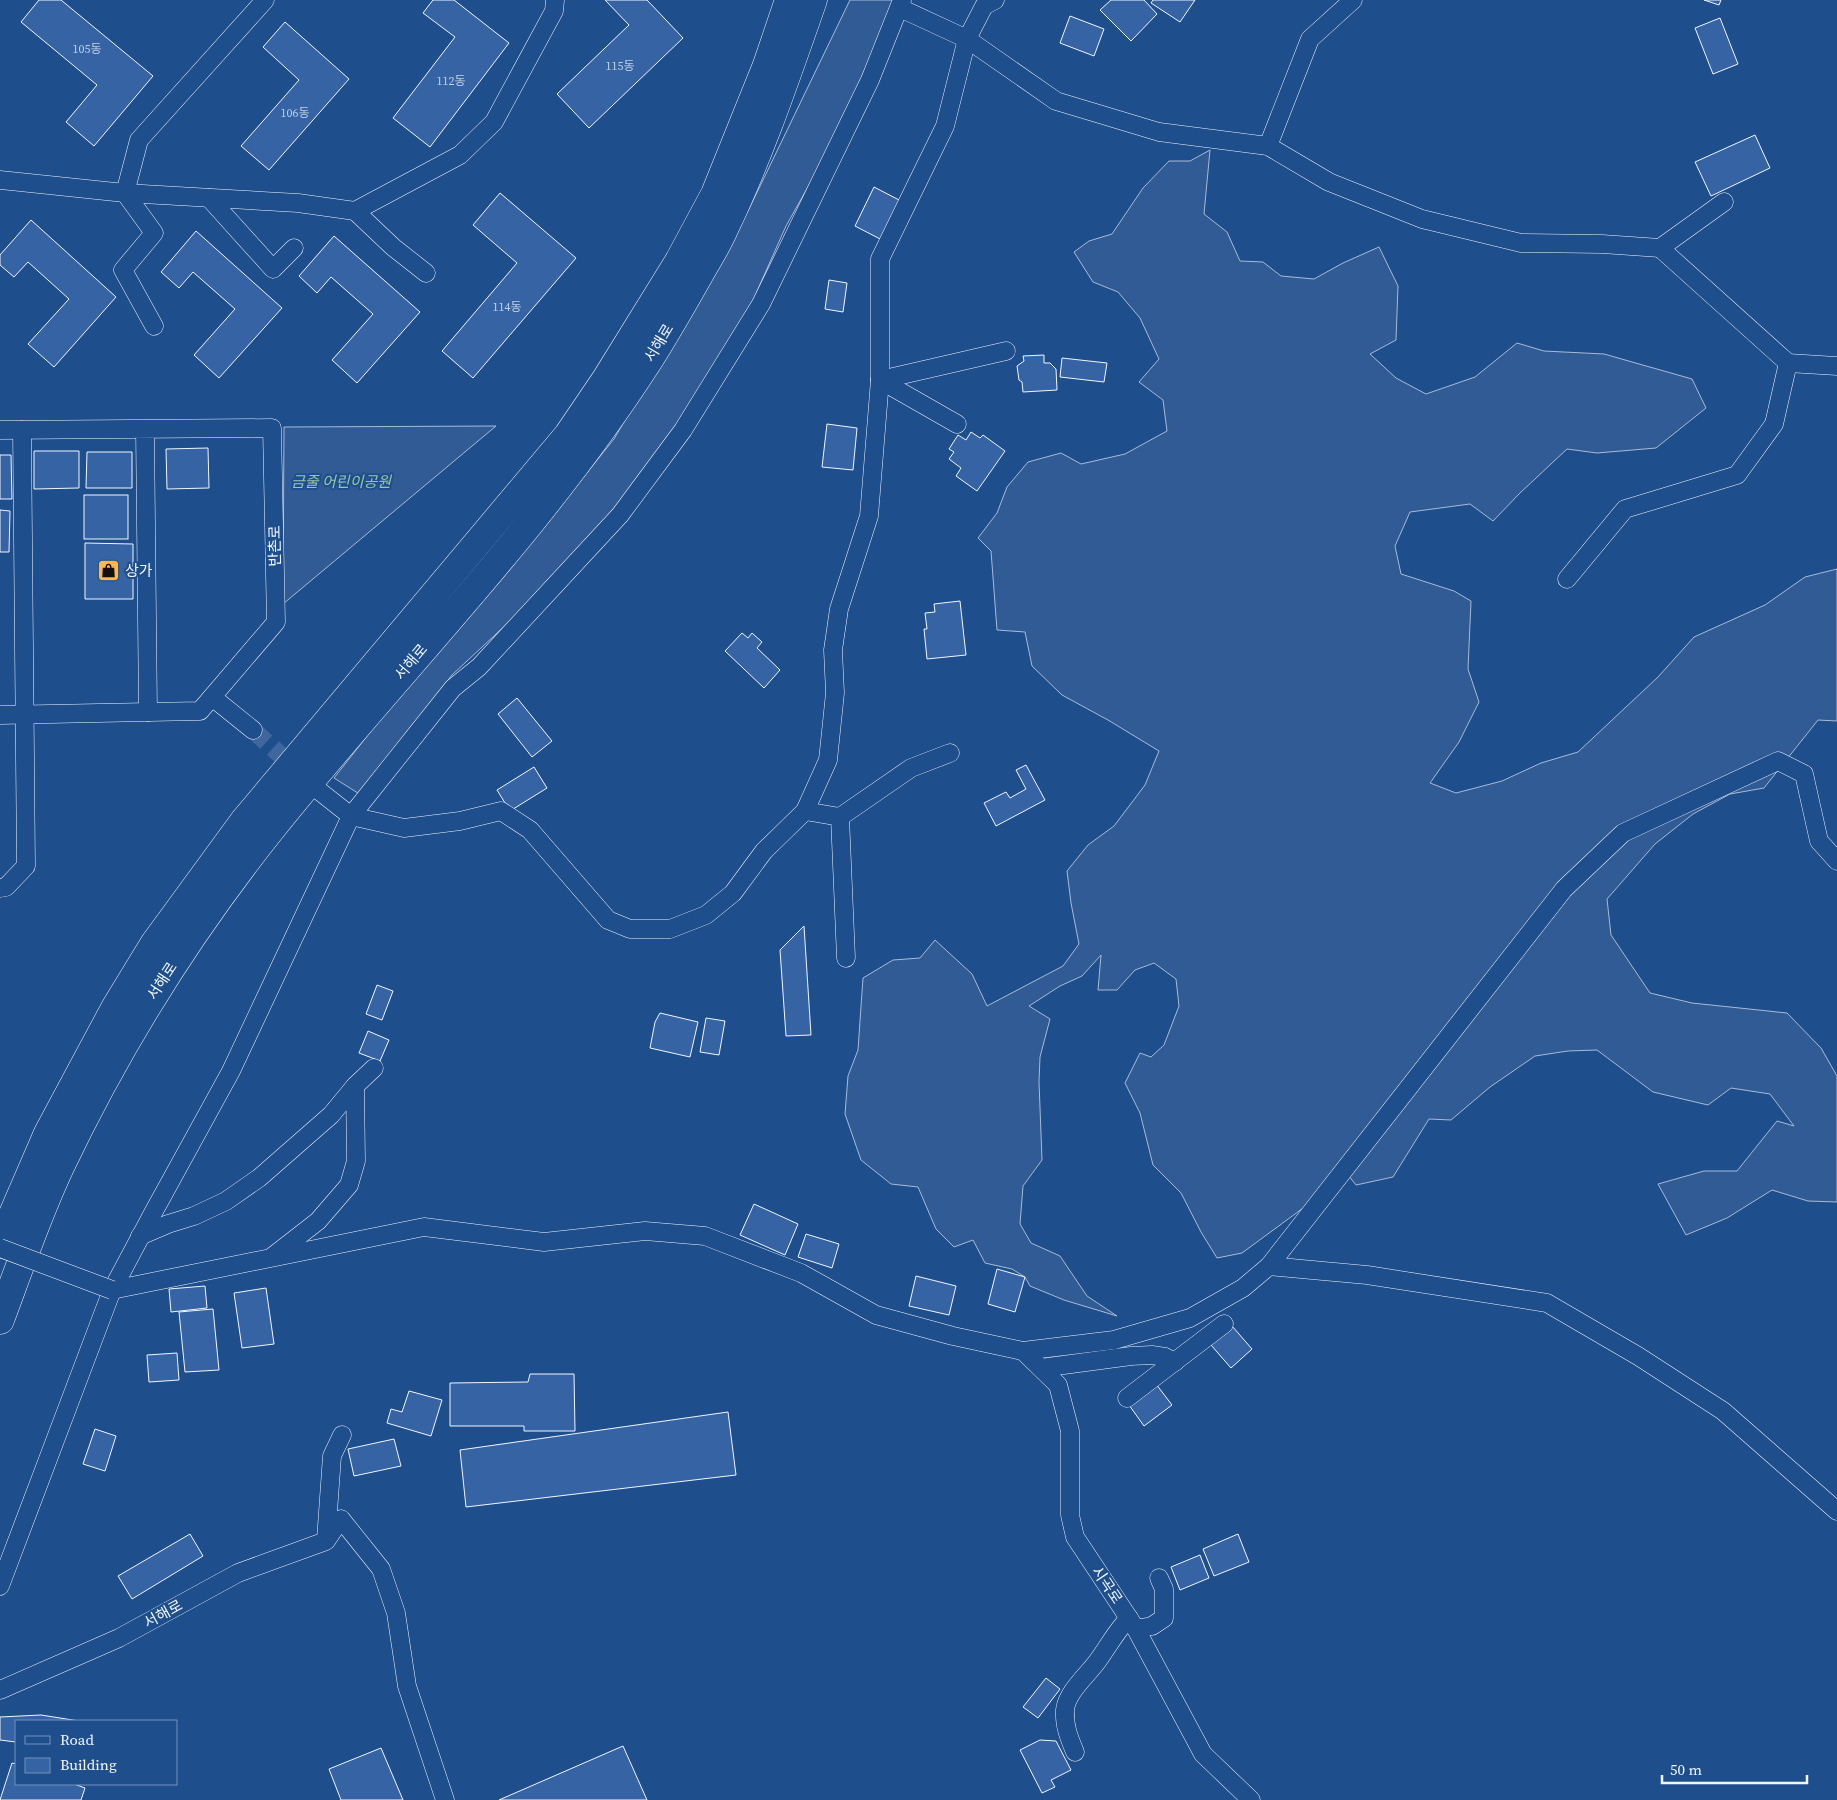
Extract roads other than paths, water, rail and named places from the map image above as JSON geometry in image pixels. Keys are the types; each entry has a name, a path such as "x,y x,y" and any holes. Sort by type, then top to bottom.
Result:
{"highway":[{"path":"767,65 783,0"},
{"name":"서해로","path":"0,1246 48,1133 115,1008 154,944 244,821 568,435 606,379 679,261 714,194 767,65 790,0"},
{"name":"서해로","path":"0,1320 59,1170 105,1078 155,990 202,921 272,829 510,546 603,426 651,357 724,231 760,147 813,0"}],"street":[{"path":"124,194 139,140 264,0"},
{"path":"0,180 124,194 298,203 355,210 460,155 494,122 554,11 555,0"},
{"path":"318,790 351,816 404,828 460,821 501,811 530,830 608,920 630,929 670,929 706,915 733,893 764,851 805,811 828,760 835,693 833,650 839,609 869,516 880,380 880,259 945,126 967,39 984,6 995,0"},
{"path":"1268,146 1310,39 1353,0"},
{"path":"0,1586 112,1290 231,1071 351,816 453,688 479,667 620,515 683,430 761,304 870,80 901,4 967,39 1056,100 1159,132 1268,146 1329,182 1422,219 1521,243 1602,244 1660,248 1788,363 1837,366"},
{"path":"124,194 154,233 123,270 154,326"},
{"path":"209,198 273,269 294,248"},
{"path":"1660,248 1724,202"},
{"path":"355,210 393,247 426,273"},
{"path":"880,380 1006,351"},
{"path":"1567,579 1625,509 1737,475 1774,424 1788,363"},
{"path":"880,380 957,424"},
{"name":"반촌로","path":"0,430 272,428 276,622 200,711 0,715"},
{"path":"145,429 148,712"},
{"path":"0,888 6,888 26,866 22,430"},
{"path":"212,698 253,730"},
{"path":"805,811 840,817 911,768 950,753"},
{"path":"0,1246 112,1290 424,1227 544,1242 646,1231 705,1236 801,1272 876,1315 953,1336 1023,1351 1114,1340 1190,1318 1243,1288 1268,1266 1564,889 1623,833 1778,760 1804,774 1819,841 1837,862"},
{"path":"840,817 846,958"},
{"path":"140,1236 168,1224 194,1216 226,1201 259,1178 331,1115 355,1086 374,1068"},
{"path":"270,1258 318,1222 349,1185 356,1161 355,1086"},
{"path":"1268,1266 1368,1276 1547,1303 1638,1356 1723,1411 1837,1511"},
{"path":"1127,1398 1224,1324"},
{"name":"시곡로","path":"1023,1351 1058,1384 1070,1431 1070,1515 1075,1537 1133,1624 1203,1754 1251,1800"},
{"path":"1041,1368 1152,1355 1166,1357 1175,1362"},
{"path":"326,1540 332,1456 342,1435"},
{"path":"326,1540 341,1519 381,1569 396,1613 407,1686 445,1800"},
{"name":"서해로","path":"0,1690 119,1638 238,1573 326,1540"},
{"path":"1075,1752 1067,1733 1065,1709 1071,1694 1099,1659 1122,1625 1152,1626 1164,1618 1164,1589 1159,1578"}],"tunnel":[{"path":"253,730 298,771"}],"place":[{"name":"상가","path":"109,571"}],"park label":[{"name":"금줄 어린이공원","path":"341,482"}]}
